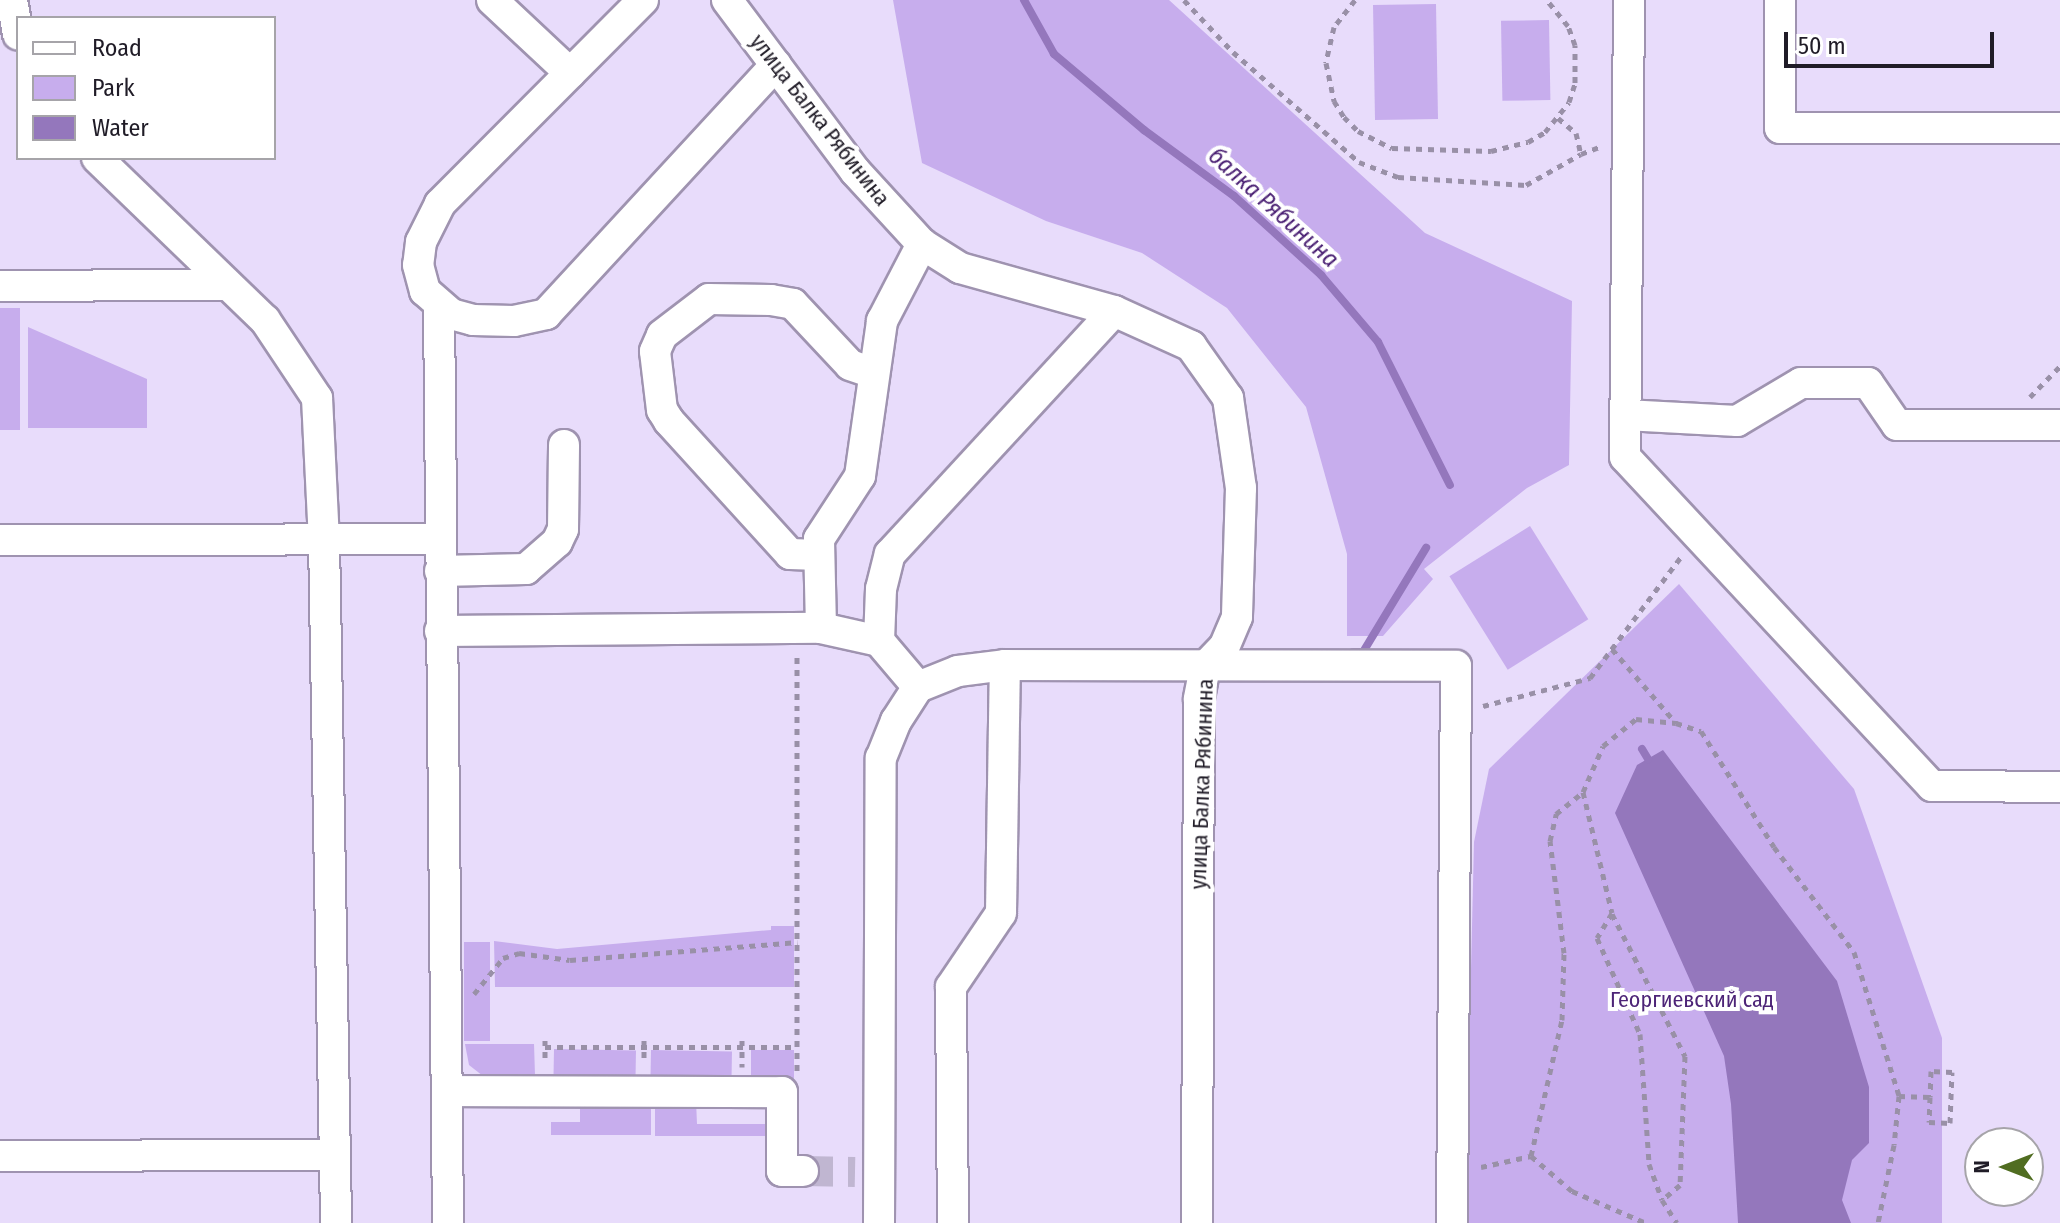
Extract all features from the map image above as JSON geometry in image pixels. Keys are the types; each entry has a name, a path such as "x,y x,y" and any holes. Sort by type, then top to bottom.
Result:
{"street":[{"path":"11,32 12,0"},
{"path":"492,0 570,73"},
{"path":"643,0 440,204 421,242 418,265 425,291 451,314 473,320 514,321 546,314 776,65"},
{"name":"улица Балка Рябинина","path":"727,0 855,171 922,244 960,268 1114,311 1191,346 1228,398 1241,488 1237,617 1224,647 1205,667 1199,699 1197,1223"},
{"path":"1629,0 1625,457 1932,786 2060,787"},
{"path":"1780,0 1780,128 2060,128"},
{"path":"99,160 265,320 317,398 324,539 336,1223"},
{"path":"809,628 819,539 860,476 882,321 922,244"},
{"path":"0,286 227,285"},
{"path":"819,555 790,554 669,421 662,410 655,351 662,335 709,299 771,300 793,304 850,365 873,373"},
{"path":"439,305 448,1223"},
{"path":"879,641 881,589 890,554 1114,311"},
{"path":"1625,415 1737,421 1801,383 1868,383 1897,425 2060,425"},
{"path":"440,571 526,569 557,542 563,529 564,445"},
{"path":"0,540 440,539"},
{"path":"440,631 809,628 879,641 918,687"},
{"path":"953,1223 951,987 1001,913 1005,665"},
{"path":"879,1223 867,1172 881,758 896,721 918,687 958,671 1005,665 1456,666 1452,1223"},
{"path":"447,1091 782,1092 782,1171 803,1171"},
{"path":"0,1156 334,1155"}],"path":[{"path":"1184,0 1233,52 1359,162 1398,177 1526,185 1581,154 1628,141"},
{"path":"1355,0 1334,27 1328,45 1328,82 1344,117 1374,141 1392,148 1510,148 1537,137 1558,118 1575,83 1577,64 1568,26 1547,0"},
{"path":"1558,118 1576,133 1581,154"},
{"path":"1455,713 1590,678 1698,535"},
{"path":"797,1076 797,942 809,628"},
{"path":"1612,649 1676,723"},
{"path":"1531,1156 1562,1020 1564,953 1550,841 1556,814 1583,792 1603,746 1636,719 1676,723 1701,731 1774,847 1854,952 1899,1096 1894,1145 1878,1223"},
{"path":"1583,792 1612,913 1685,1056 1680,1185 1662,1200"},
{"path":"1612,913 1597,938 1640,1034 1649,1164 1662,1200 1677,1223"},
{"path":"468,998 486,983 503,958 519,953 570,960 797,942"},
{"path":"545,1047 797,1047"},
{"path":"1931,1071 1952,1072 1950,1123 1929,1122 1930,1097 1931,1071"},
{"path":"1899,1096 1930,1097"},
{"path":"1453,1173 1531,1156"},
{"path":"1531,1156 1572,1191 1646,1223"}],"green space":[{"path":"893,0 1169,0 1425,233 1572,301 1569,465 1527,488 1424,569 1433,579 1383,636 1347,636 1347,554 1306,407 1227,308 1142,253 1046,221 922,163"},
{"path":"1436,4 1438,119 1375,120 1373,5"},
{"path":"1549,20 1550,100 1502,101 1501,21"},
{"path":"0,308 20,308 20,430 0,430"},
{"path":"28,327 147,379 147,428 28,428"},
{"path":"1530,526 1588,619 1508,670 1449,576"},
{"name":"Георгиевский сад","path":"1679,584 1854,789 1942,1038 1942,1223 1465,1223 1474,842 1489,769"},
{"path":"771,926 794,926 794,987 495,987 494,941 557,949 771,930"},
{"path":"464,942 490,942 490,1041 464,1041"},
{"path":"465,1044 534,1044 535,1075 483,1076 469,1065"},
{"path":"554,1049 636,1050 636,1076 554,1075"},
{"path":"651,1050 732,1051 732,1077 651,1076"},
{"path":"751,1050 794,1050 794,1132 751,1083"},
{"path":"655,1100 696,1100 697,1124 769,1124 769,1136 655,1136"},
{"path":"580,1108 651,1108 651,1135 551,1135 551,1122 580,1122"}],"water":[{"path":"1663,750 1837,981 1869,1087 1869,1143 1852,1160 1842,1200 1851,1223 1738,1223 1731,1104 1724,1056 1615,813 1637,765"}],"waterway":[{"name":"балка Рябинина","path":"1024,0 1054,54 1144,130 1234,196 1321,275 1378,342 1450,485"},
{"path":"1353,652 1363,652 1426,548"},
{"name":"балка Рябинина","path":"1642,749 1648,759"}],"tunnel":[{"path":"803,1171 855,1172"}]}
